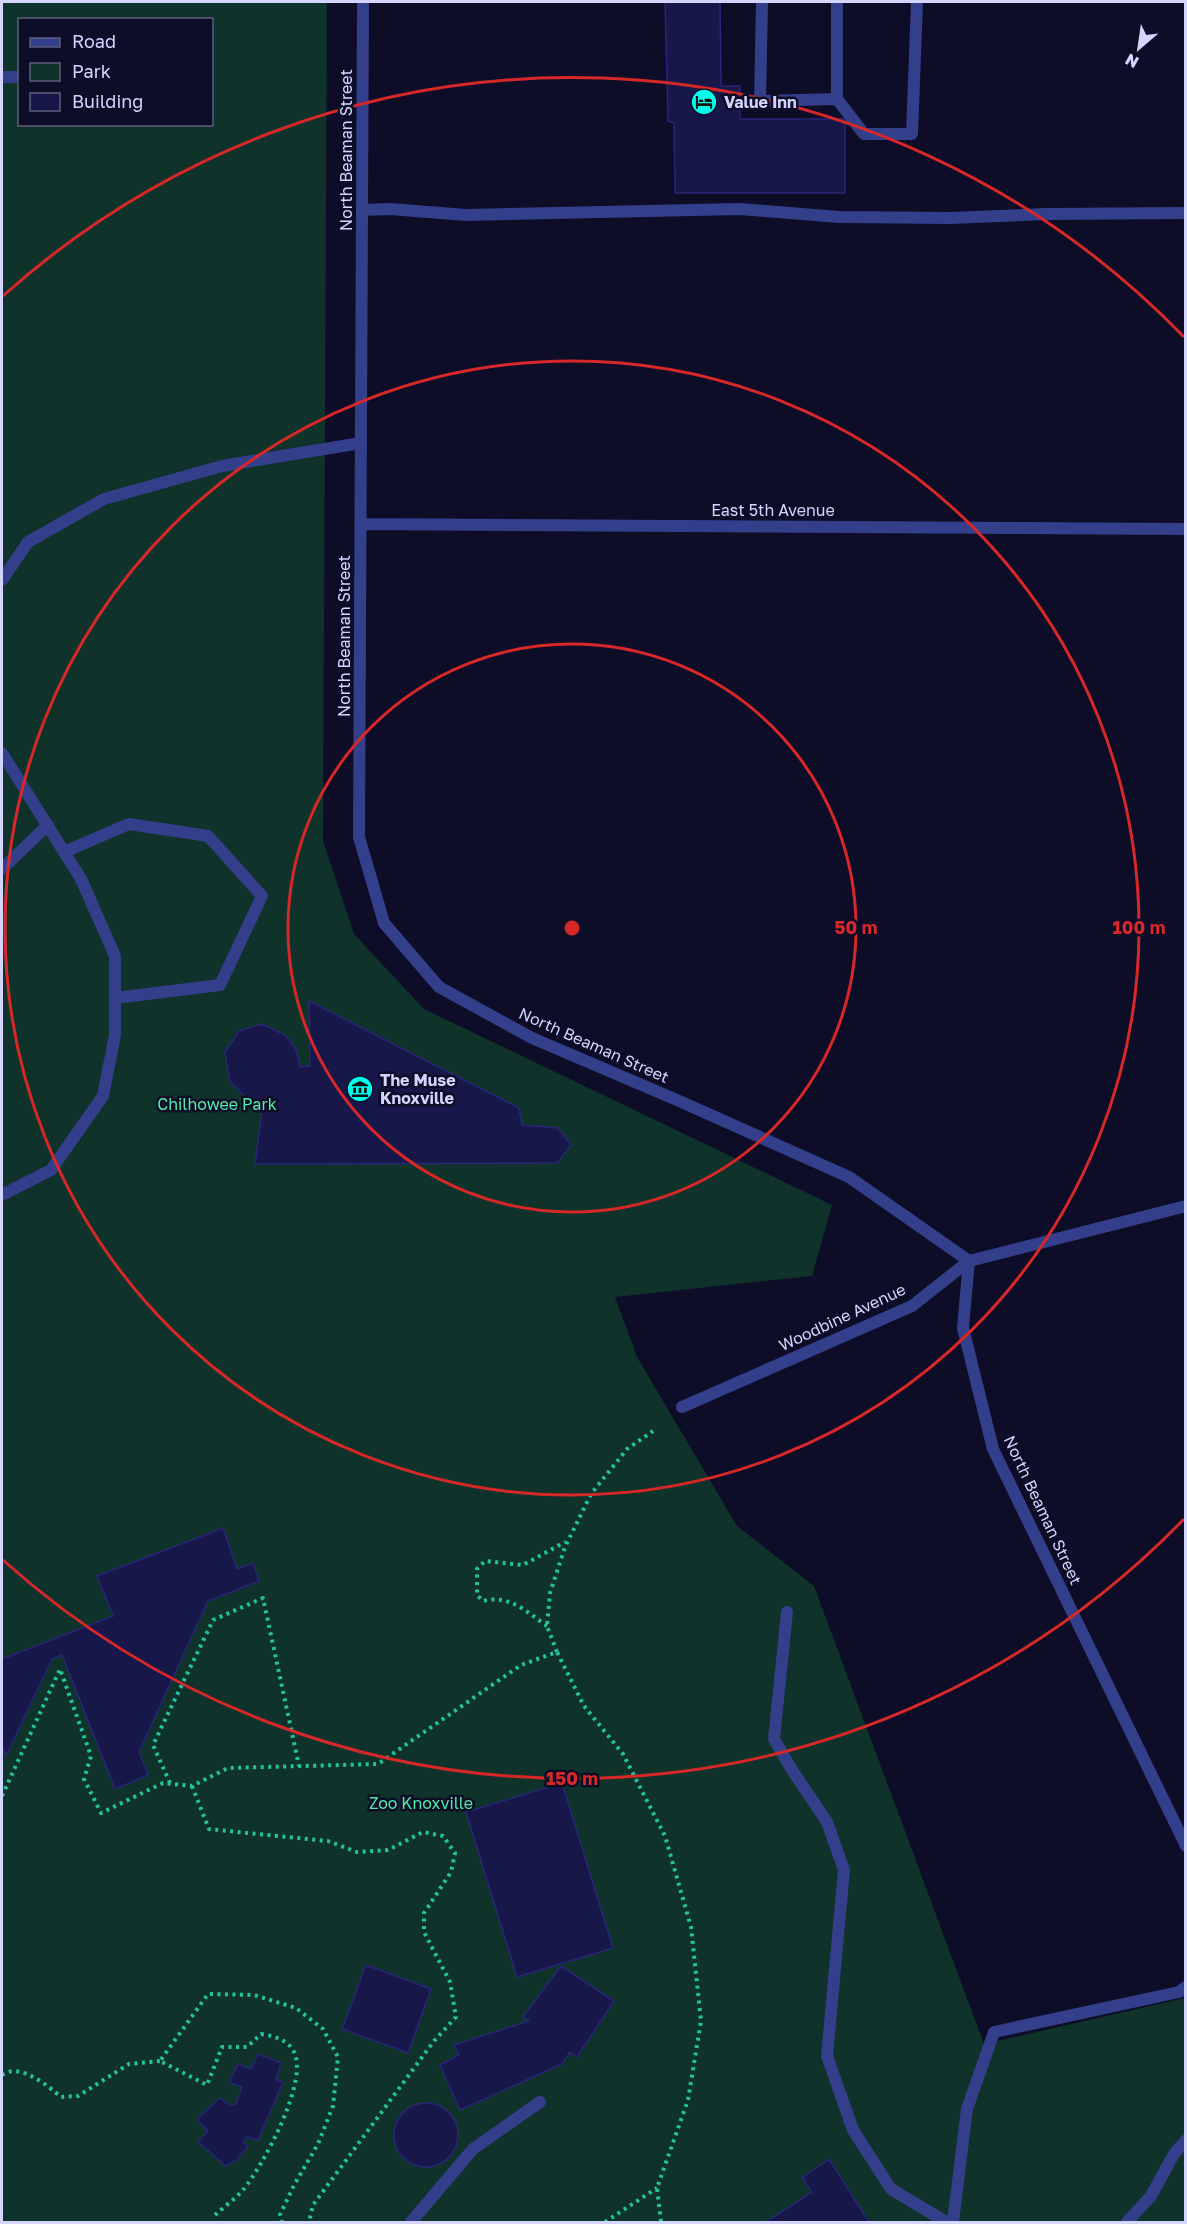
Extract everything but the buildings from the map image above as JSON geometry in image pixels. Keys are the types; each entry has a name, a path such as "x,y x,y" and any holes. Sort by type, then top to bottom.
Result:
{"street":[{"name":"North Beaman Street","path":"363,2 359,837 384,923 439,987 532,1038 849,1177 969,1261 963,1328 993,1449 1185,1846"},
{"path":"762,2 760,101 837,99"},
{"path":"837,2 837,99 864,134 912,135 917,2"},
{"path":"2,77 18,77"},
{"path":"362,210 390,209 466,215 740,208 839,217 951,218 1046,214 1185,213"},
{"path":"2,580 28,542 104,499 222,466 361,443"},
{"name":"East 5th Avenue","path":"361,524 1185,529"},
{"path":"2,753 81,879 115,956 116,998 115,1035 103,1096 51,1170 2,1195"},
{"path":"64,852 129,824 208,836 262,896 220,985 116,998"},
{"path":"2,868 48,825"},
{"name":"Woodbine Avenue","path":"681,1407 912,1306 969,1261 1185,1206"},
{"path":"787,1612 774,1739 827,1822 844,1870 826,2056 853,2130 891,2189 946,2223"},
{"path":"953,2223 967,2109 994,2032 1179,1992 1185,1986"},
{"path":"411,2223 472,2149 540,2102"},
{"path":"1127,2223 1151,2196 1174,2154 1185,2140"}],"path":[{"path":"653,1431 627,1449 591,1494 567,1541 550,1593 547,1626 557,1653 584,1706 623,1754 665,1836 692,1927 701,2021 688,2100 657,2188 661,2223"},
{"path":"547,1626 511,1601 492,1599 483,1601 477,1595 477,1569 485,1561 523,1565 567,1541"},
{"path":"171,1784 153,1745 213,1620 263,1598 299,1766"},
{"path":"2,1796 60,1669 91,1756 84,1779 101,1813 163,1783 192,1786 228,1768 378,1764 521,1665 557,1653"},
{"path":"192,1786 209,1829 328,1841 357,1852 388,1850 423,1832 443,1836 454,1853 451,1872 424,1913 424,1932 450,1982 456,2017 434,2041 314,2205 309,2223"},
{"path":"160,2061 208,1994 254,1995 296,2008 323,2030 338,2057 333,2106 318,2144 294,2185 280,2215 282,2223"},
{"path":"2,2075 6,2072 24,2073 45,2084 61,2097 78,2096 129,2064 160,2061 207,2085 222,2048 247,2047 261,2034 279,2037 294,2051 297,2073 291,2100 275,2138 243,2190 215,2215"},
{"path":"604,2223 657,2188"}],"green space":[{"name":"Zoo Knoxville","path":"2,2 327,2 323,841 354,934 424,1009 832,1205 812,1276 615,1297 637,1357 737,1526 814,1586 984,2044 1185,1998 1185,2222 2,2222"}],"place":[{"name":"Value Inn","path":"704,102"},
{"name":"The Muse Knoxville","path":"360,1089"}],"park label":[{"name":"Chilhowee Park","path":"217,1104"}]}
